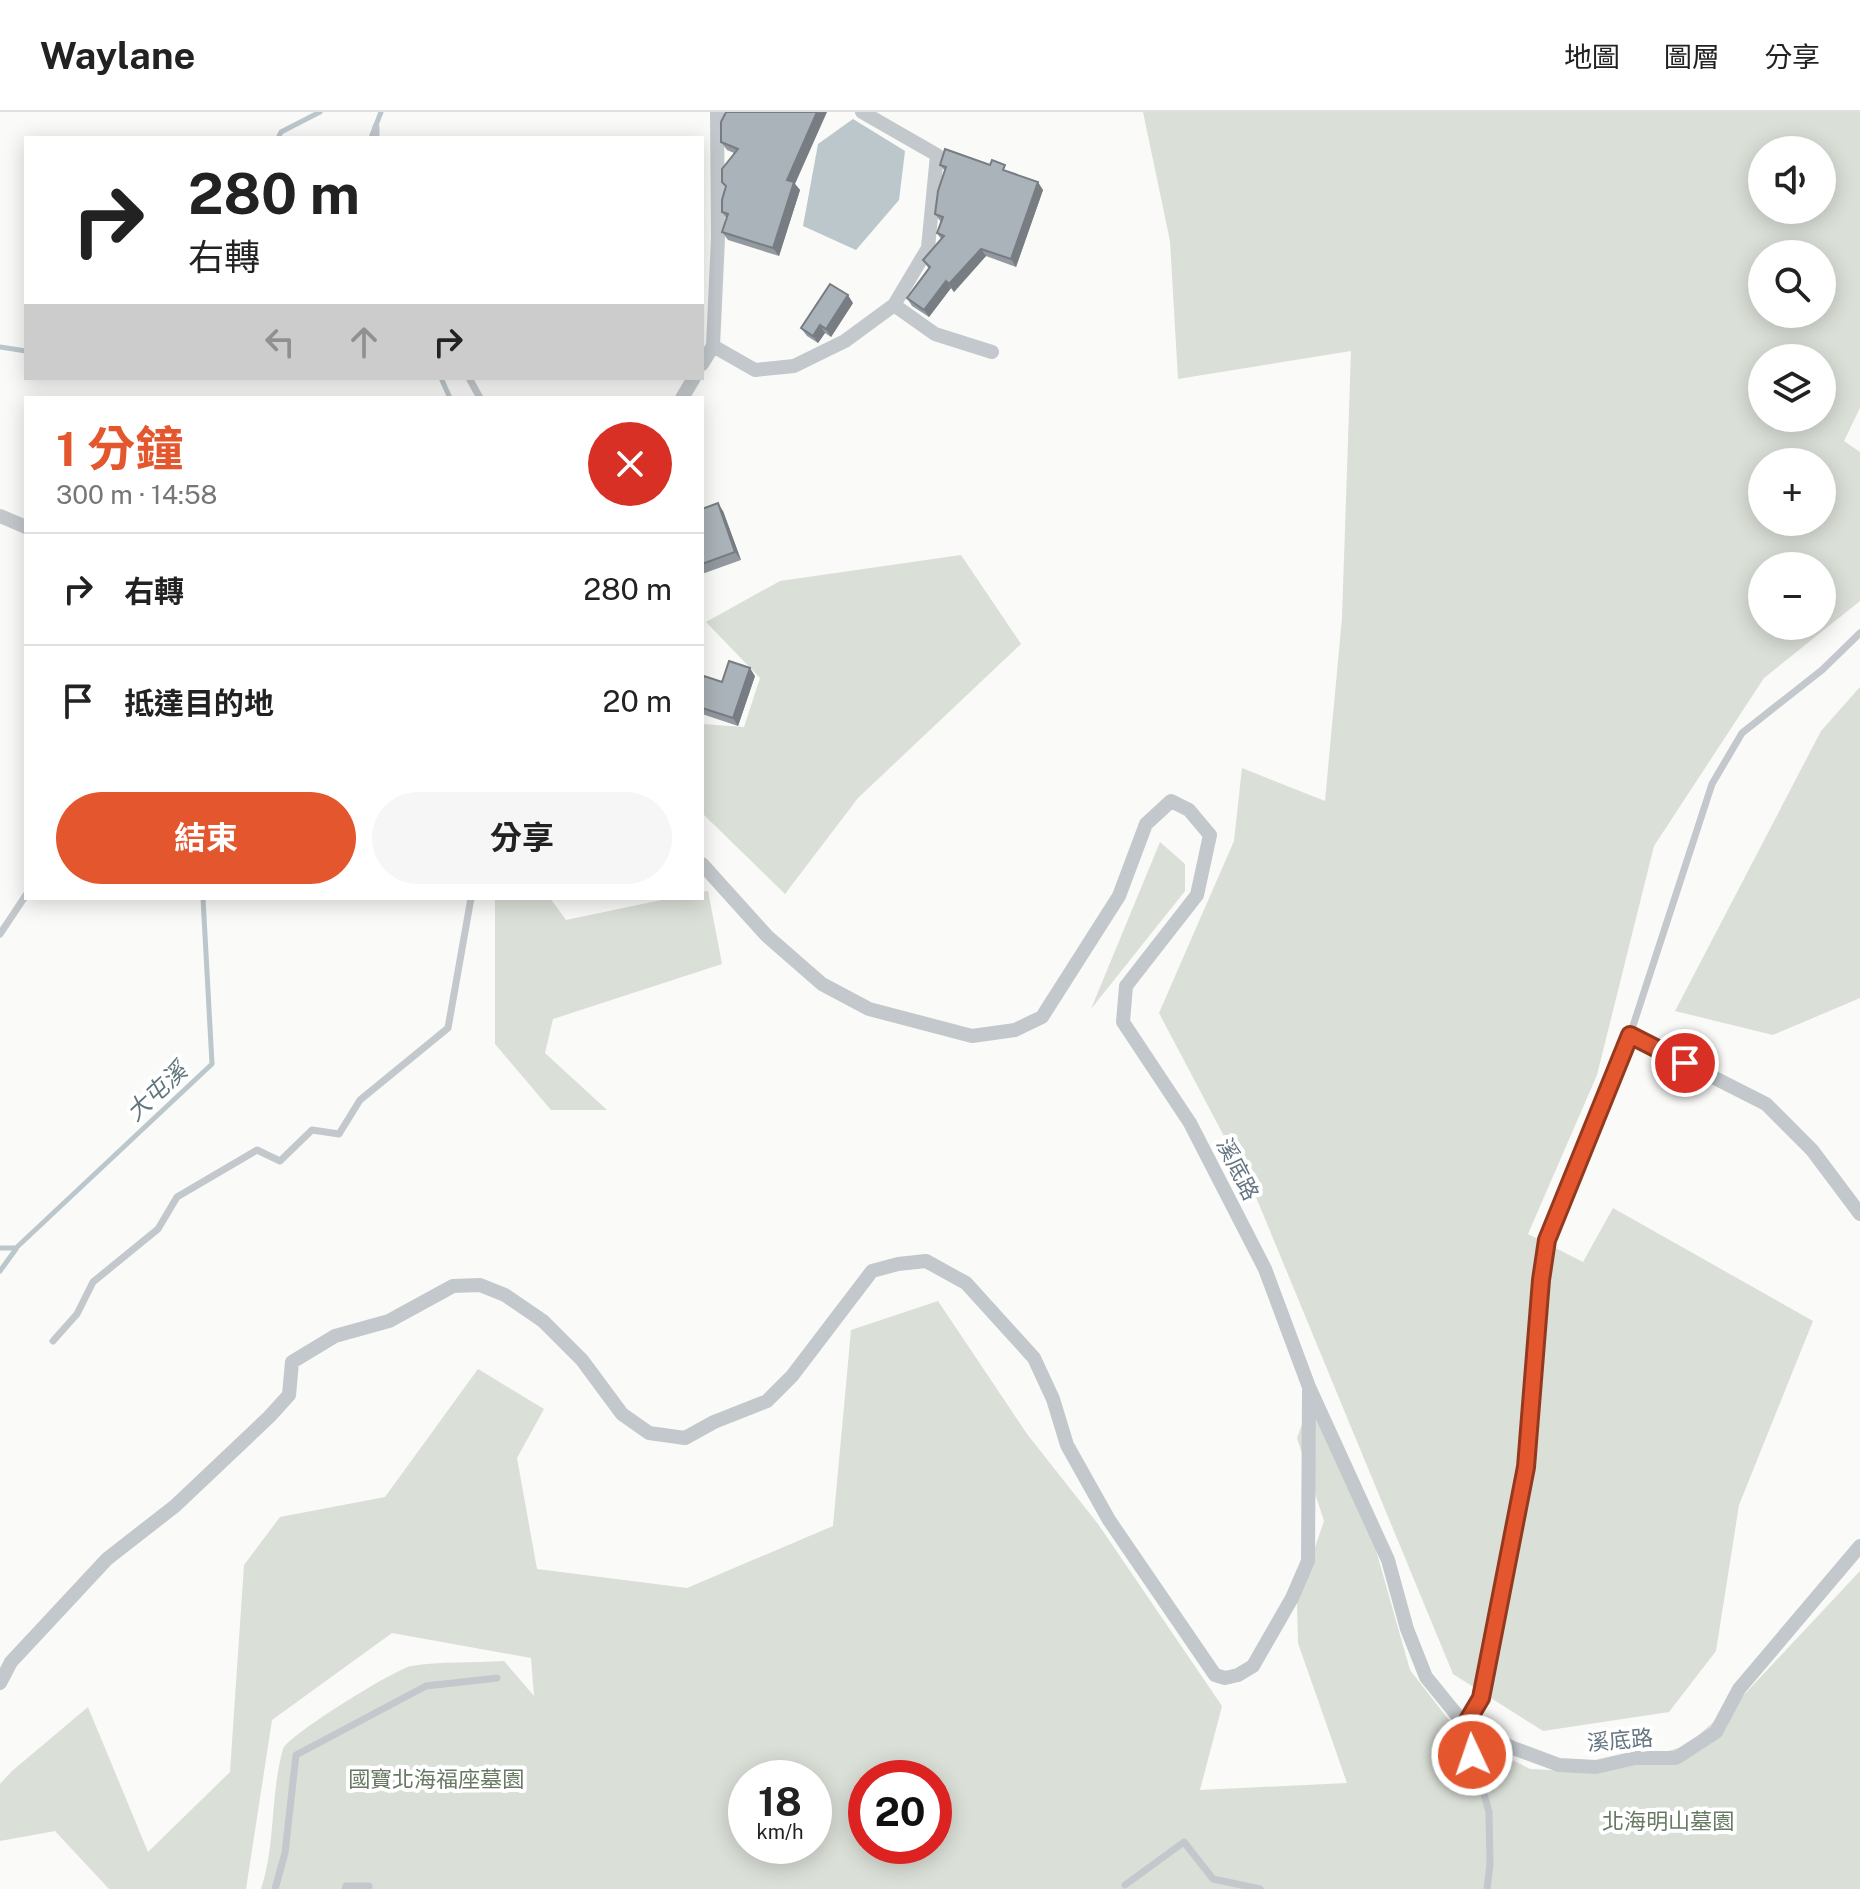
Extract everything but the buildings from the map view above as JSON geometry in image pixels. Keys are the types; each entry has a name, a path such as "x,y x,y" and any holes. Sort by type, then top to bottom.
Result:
{"street":[{"path":"704,361 713,346 718,238 717,112"},
{"path":"713,346 755,370 794,366 845,341 894,305 928,248 937,155 862,112"},
{"path":"894,305 935,334 992,352"},
{"path":"0,516 24,526"},
{"name":"溪底路","path":"704,866 767,936 822,984 869,1009 972,1036 1015,1030 1042,1017 1119,896 1146,824 1171,801 1189,810 1210,835 1197,895 1126,986 1123,1022 1190,1123 1265,1269 1309,1387 1388,1560 1407,1629 1426,1677 1465,1725 1559,1765 1596,1767 1635,1758 1676,1758 1716,1732 1739,1689 1860,1546"},
{"path":"1630,1035 1766,1104 1812,1150 1860,1214"},
{"path":"0,1683 11,1662 107,1559 175,1506 269,1417 289,1395 292,1362 335,1336 389,1321 453,1286 480,1285 505,1295 543,1321 572,1350 622,1414 649,1433 685,1438 714,1422 767,1401 792,1376 872,1271 926,1261 966,1283 1034,1358 1053,1399 1067,1445 1109,1520 1215,1675 1225,1678 1253,1666 1292,1598 1308,1561 1309,1387"}],"lane":[{"path":"376,127 376,136"},
{"path":"1487,1889 1489,1812 1465,1725 1481,1698 1526,1467 1547,1240 1630,1035 1712,784 1742,733 1822,670 1860,633"},
{"path":"0,934 24,898"},
{"path":"53,1341 77,1314 93,1282 158,1229 177,1197 257,1150 280,1161 312,1130 339,1134 360,1100 448,1028 471,900"},
{"path":"275,1889 285,1853 296,1755 426,1686 497,1678"},
{"path":"1125,1885 1184,1842 1213,1879 1260,1889"},
{"path":"343,1888 369,1886 369,1889"}],"green space":[{"path":"1143,112 1860,112 1860,408 1844,441 1860,452 1860,601 1836,620 1836,552 1748,552 1748,640 1811,640 1764,678 1654,846 1597,1075 1528,1234 1583,1262 1613,1208 1813,1321 1739,1505 1716,1651 1669,1712 1543,1731 1453,1674 1256,1197 1159,1013 1234,841 1242,768 1325,801 1342,618 1351,351 1178,379 1170,241"},
{"path":"961,555 1021,644 858,798 785,894 704,815 704,724 744,727 760,678 706,622 780,581"},
{"path":"1860,687 1860,998 1773,1035 1675,1011 1821,731"},
{"path":"1160,842 1185,864 1185,891 1091,1009"},
{"path":"708,891 722,964 553,1019 545,1053 607,1110 551,1110 495,1044 495,900 551,900 566,920 661,900 704,900 704,892"},
{"path":"938,1301 1027,1434 1098,1524 1222,1706 1200,1790 1347,1783 1298,1643 1297,1600 1324,1521 1297,1438 1311,1399 1372,1536 1410,1670 1459,1733 1530,1769 1592,1772 1686,1746 1740,1699 1860,1571 1860,1889 261,1889 269,1855 283,1749 302,1731 385,1678 422,1664 504,1661 534,1696 531,1658 392,1633 272,1720 246,1889 109,1889 55,1831 0,1841 0,1784 88,1707 148,1852 230,1772 244,1565 280,1517 385,1497 478,1369 544,1409 517,1458 537,1569 687,1588 833,1526 851,1330"}],"shaded area":[{"path":"853,119 905,151 899,200 856,250 803,226 818,144"}],"waterway":[{"path":"279,136 281,132 320,112"},
{"name":"大屯溪","path":"372,136 381,112"},
{"path":"0,347 24,351"},
{"name":"大屯溪","path":"442,380 449,396"},
{"name":"大屯溪","path":"0,1248 16,1248 212,1064 203,900"},
{"path":"0,1271 16,1249"}],"route":[{"path":"1472,1755 1465,1725 1481,1698 1526,1467 1547,1240 1630,1035 1685,1063"}],"park label":[{"name":"國寶北海福座墓園","path":"436,1779"},
{"name":"北海明山墓園","path":"1668,1821"}]}
